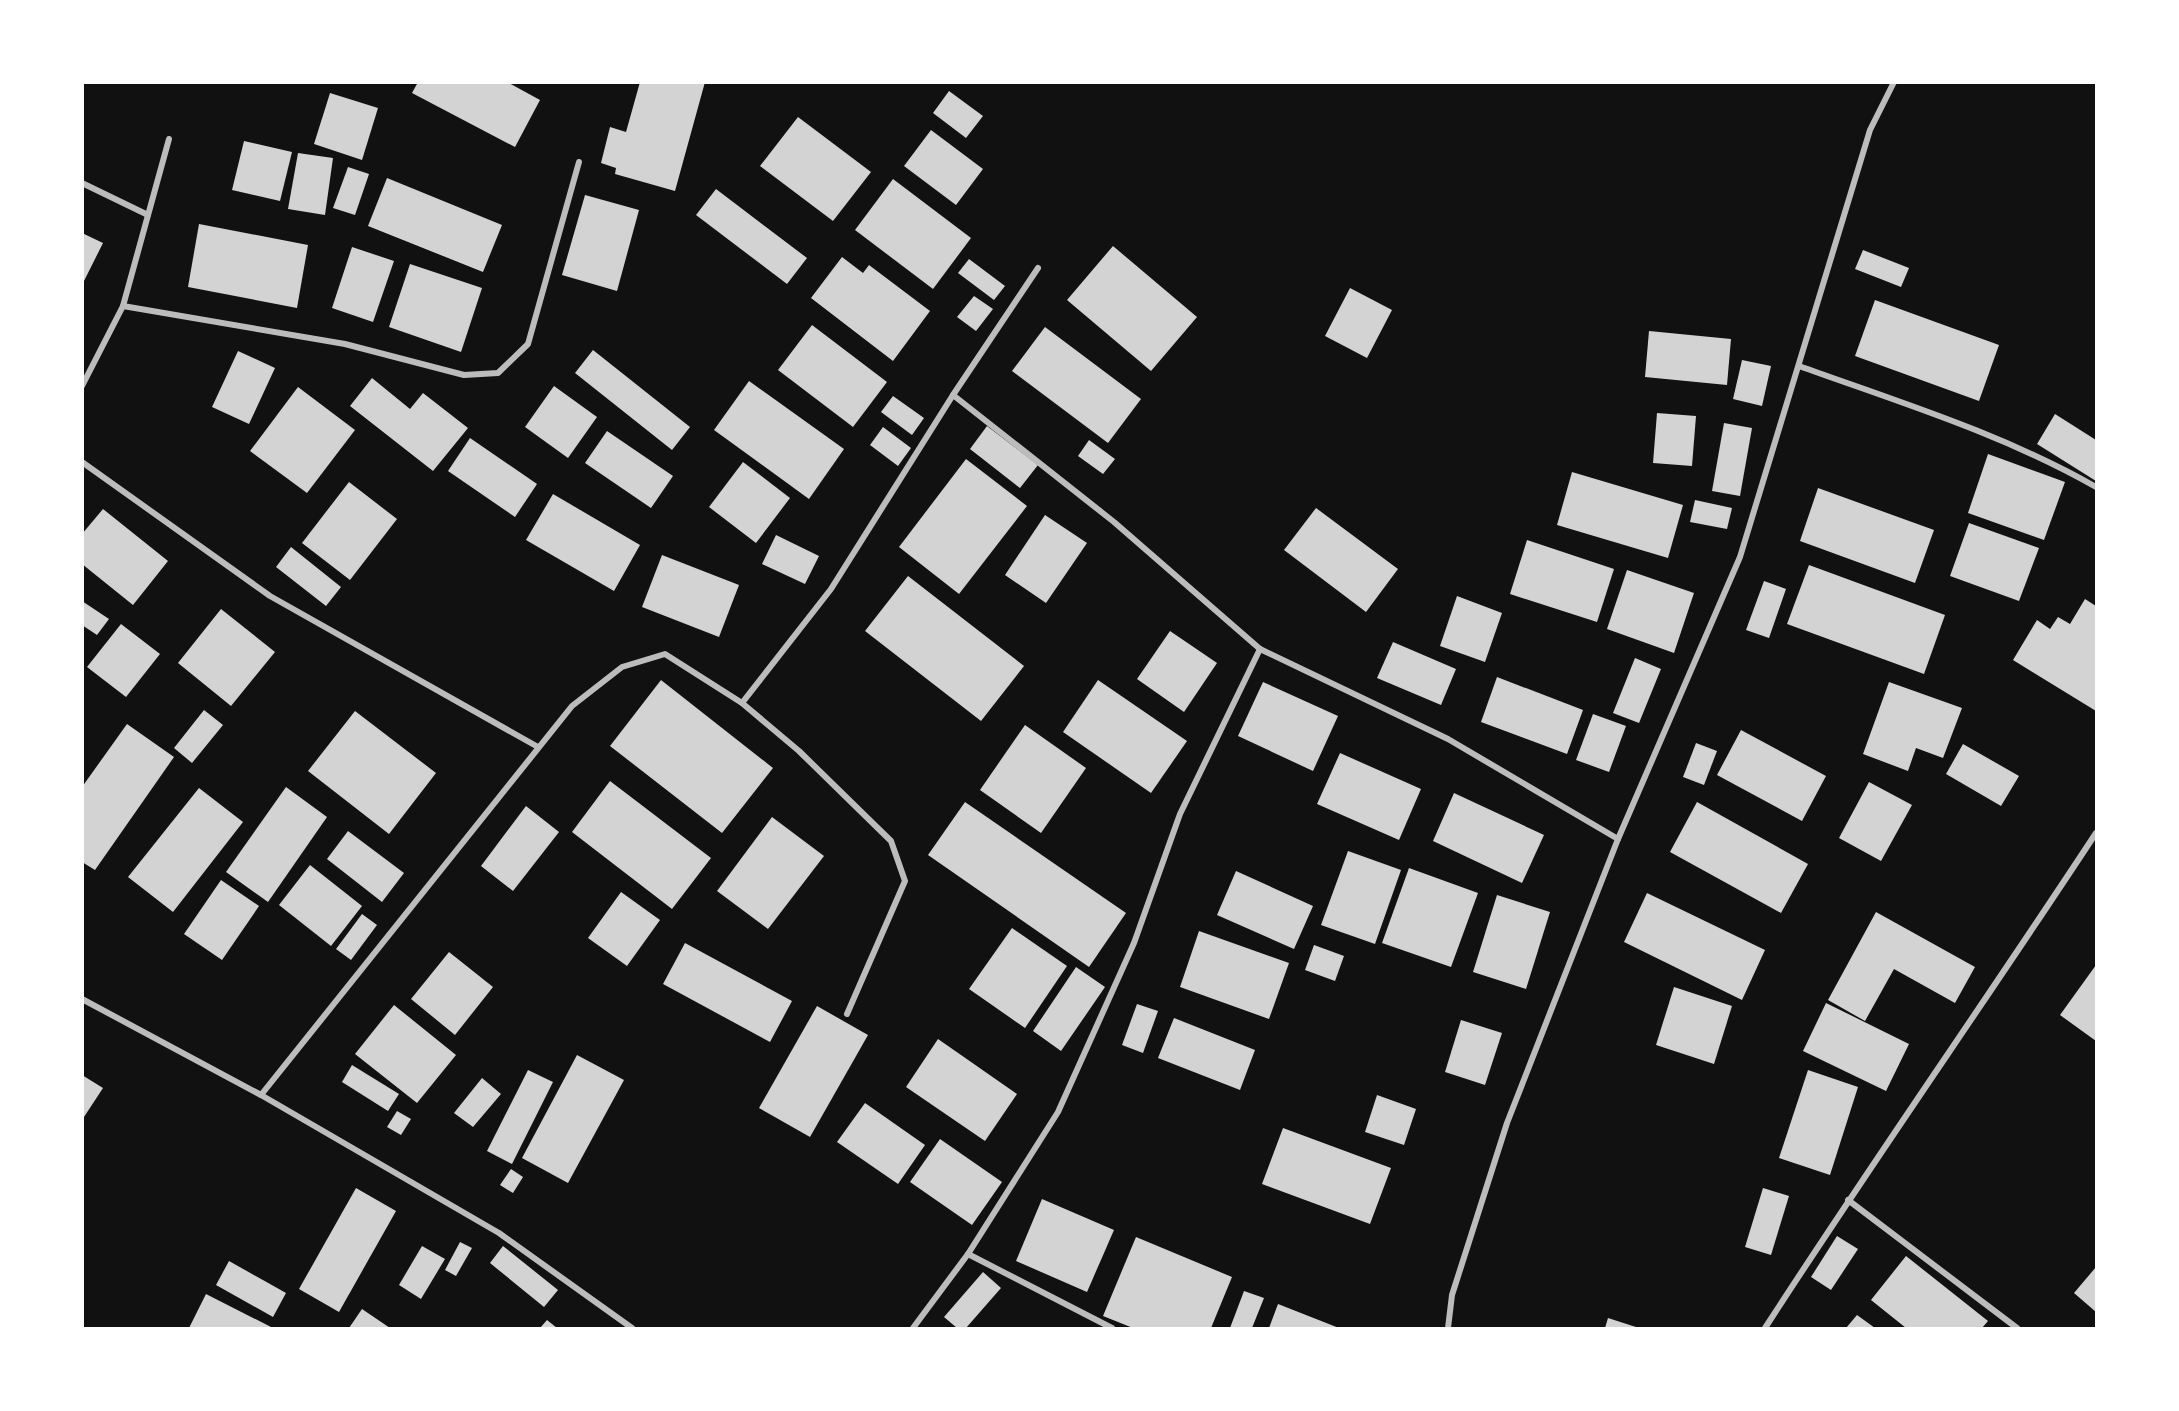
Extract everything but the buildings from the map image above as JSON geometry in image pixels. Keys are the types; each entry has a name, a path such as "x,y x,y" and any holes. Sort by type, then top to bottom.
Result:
{"street":[{"path":"1448,1329 1452,1295 1507,1123 1618,839 1740,557 1870,129 1894,82"},
{"path":"82,386 123,306 169,139"},
{"path":"123,306 345,344 464,375 498,373 528,344 579,162"},
{"path":"82,183 148,215"},
{"path":"742,703 831,589 953,395 1038,268"},
{"path":"1799,366 2034,454 2097,487"},
{"path":"953,395 1114,522 1260,649 1448,740 1618,839"},
{"path":"82,462 270,596 538,747"},
{"path":"913,1329 968,1254 1058,1112 1134,943 1180,814 1260,649"},
{"path":"261,1095 572,706 622,667 665,654 742,703 799,751 891,841 905,881 847,1014"},
{"path":"1765,1329 1848,1200 2097,833"},
{"path":"82,999 261,1095 500,1233 632,1329"},
{"path":"1848,1200 2017,1329"},
{"path":"968,1254 1112,1329"}]}
